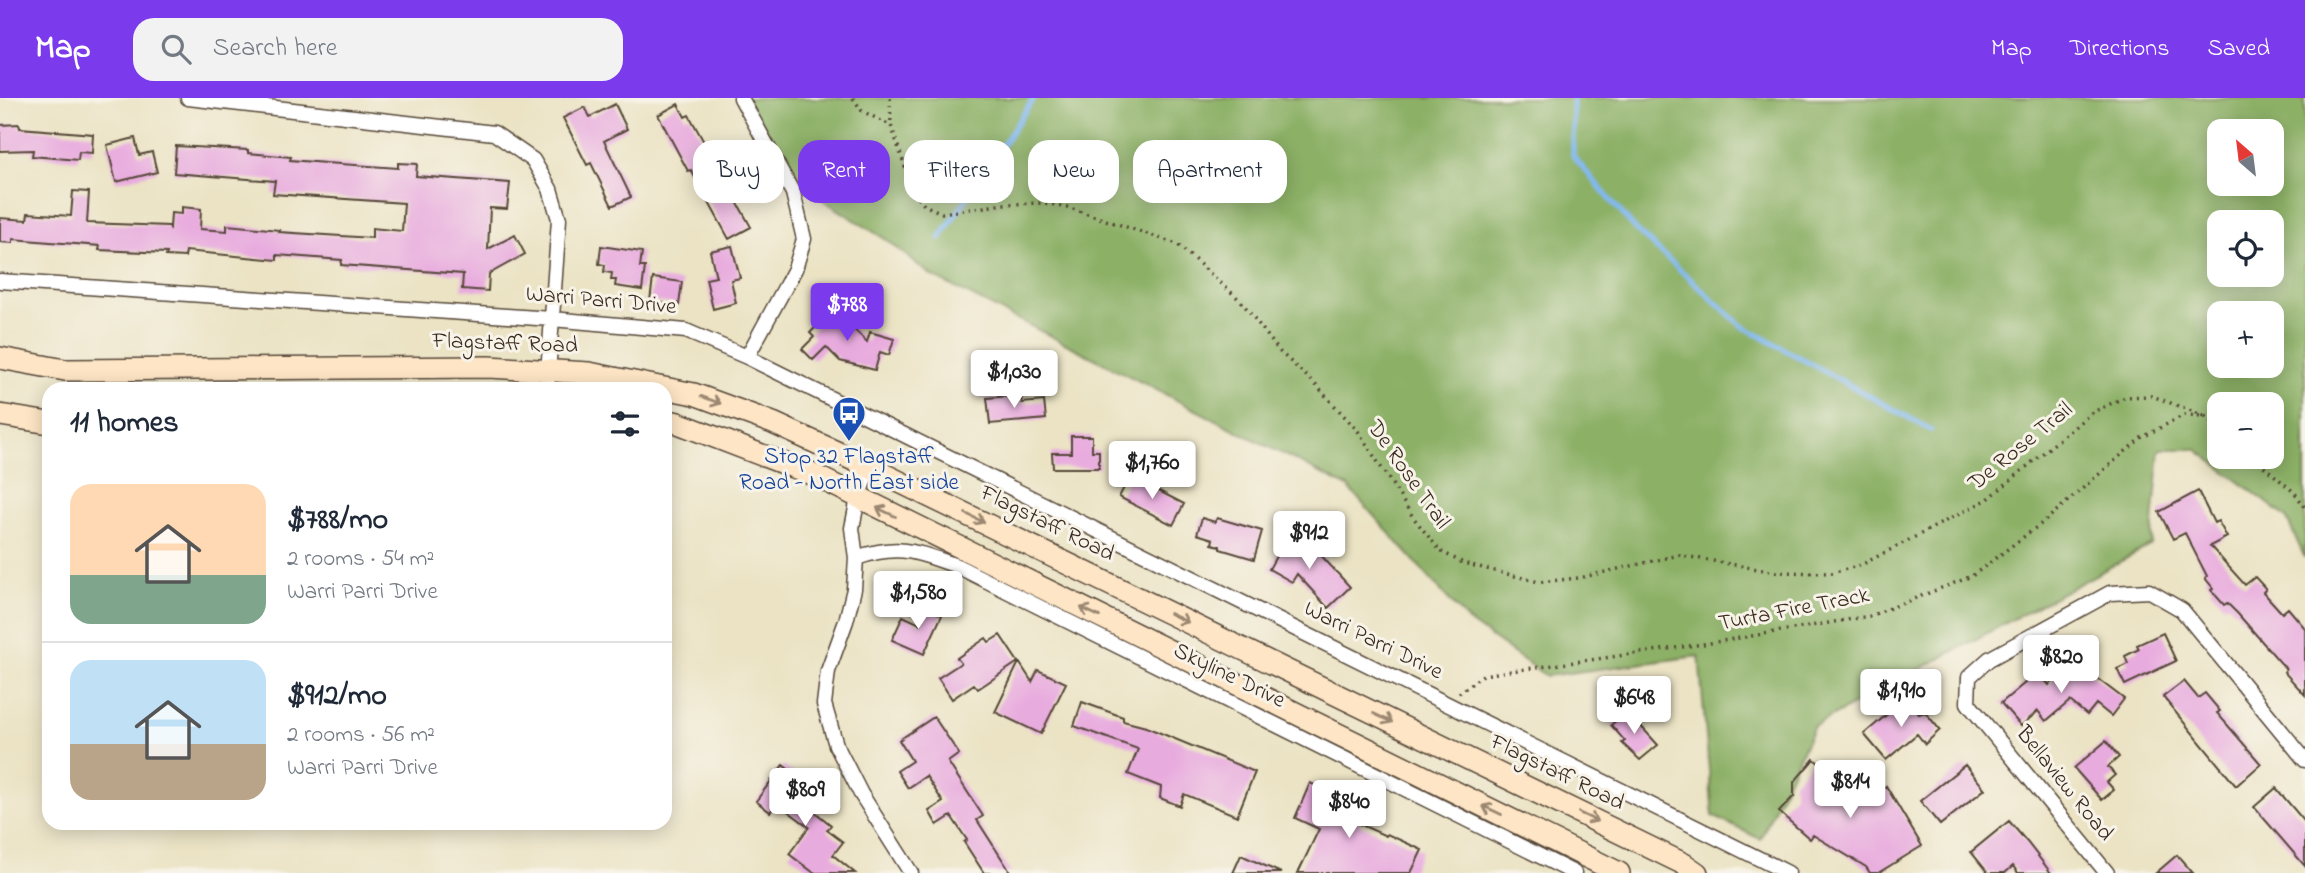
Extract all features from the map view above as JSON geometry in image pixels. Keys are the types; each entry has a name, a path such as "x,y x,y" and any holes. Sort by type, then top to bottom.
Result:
{"main road":[{"name":"Flagstaff Road","path":"0,358 65,370 461,368 548,379 589,373 634,382"},
{"name":"Flagstaff Road","path":"672,390 694,394 773,423 869,467 1684,864 1697,873"},
{"path":"0,415 42,422"},
{"path":"672,422 814,475 1619,873"}],"street":[{"path":"188,98 494,134 533,160 550,189 559,219 548,379"},
{"path":"741,98 793,193 804,239 787,286 747,357"},
{"name":"Warri Parri Drive","path":"0,281 552,319 686,331 747,357 1788,873"},
{"path":"869,467 852,528 856,558 854,589 828,671 824,704 836,745 861,794 911,873"},
{"name":"Skyline Drive","path":"856,558 874,552 907,549 957,566 1574,873"},
{"name":"Bellaview Road","path":"2107,873 1968,703 1969,677 1989,659 2110,593 2149,591 2182,610 2305,760"}],"path":[{"path":"853,98 862,110 891,125"},
{"name":"De Rose Trail","path":"890,98 891,125 912,188 924,205 942,213 1006,204 1044,203 1068,207 1177,244 1241,301 1280,352 1312,381 1357,431 1413,517 1440,551 1463,564 1539,582 1579,578 1679,555 1775,572 1832,573 1861,565 1987,499 2091,413 2125,397 2152,396 2205,416"},
{"name":"Turta Fire Track","path":"1446,703 1483,675 1710,643 1870,616 1972,576 2046,520 2141,438 2184,415 2205,416"},
{"path":"2267,469 2295,493 2305,507"}],"green space":[{"path":"743,98 2305,98 2305,558 2286,517 2222,469 2284,469 2284,392 2207,392 2207,457 2196,449 2160,449 2151,545 1814,726 1760,839 1713,816 1699,656 1546,676 1468,621 1348,487 932,276 888,241 828,203 890,203 890,140 798,140 798,176 784,156 784,140 773,140"}],"building":[{"path":"615,104 627,129 604,141 631,197 612,206 591,163 587,165 563,118 585,107 590,117"},
{"path":"678,104 685,117 689,115 703,140 693,140 693,174 691,170 688,171 658,115"},
{"path":"19,124 20,128 93,134 92,153 79,152 78,160 32,156 33,150 0,151 0,125"},
{"path":"135,138 139,155 152,152 157,172 116,182 107,145"},
{"path":"176,146 248,150 248,153 291,157 290,160 326,163 398,168 398,163 417,164 416,176 510,183 507,209 490,208 488,249 515,235 525,254 489,274 488,291 462,289 463,274 341,265 342,260 277,255 277,260 186,251 185,257 166,256 167,253 99,250 100,246 13,239 13,243 0,242 0,218 27,220 28,213 71,216 73,191 89,192 87,223 170,228 171,213 182,214 182,207 201,209 200,229 227,231 227,225 280,230 279,232 372,238 372,228 402,231 404,203 273,194 275,181 174,173"},
{"path":"709,203 738,203 751,227 729,239"},
{"path":"601,246 642,252 640,267 645,267 642,290 615,286 616,280 611,280 612,273 604,272 605,265 599,264"},
{"path":"732,246 740,278 731,280 736,303 713,309 706,279 716,277 710,251"},
{"path":"653,278 682,282 679,305 650,301"},
{"path":"833,309 867,342 870,332 894,339 889,355 880,352 875,370 840,361 826,347 813,360 802,349 814,337 810,333"},
{"path":"1021,395 1022,403 1044,401 1046,419 990,424 987,398"},
{"path":"1071,436 1092,436 1092,451 1099,451 1099,468 1053,468 1052,453 1071,453"},
{"path":"1130,476 1184,504 1173,525 1119,497"},
{"path":"2198,491 2214,523 2218,521 2227,537 2210,546 2245,585 2255,577 2266,589 2263,592 2282,613 2288,608 2305,628 2305,695 2238,614 2227,603 2224,605 2211,590 2213,588 2205,578 2207,576 2185,533 2173,539 2159,512"},
{"path":"1202,518 1215,522 1217,518 1262,531 1254,559 1220,549 1220,546 1212,544 1213,539 1197,534"},
{"path":"1287,536 1319,553 1350,587 1328,608 1297,574 1292,582 1269,569"},
{"path":"927,608 942,615 924,654 892,640 903,616 920,624"},
{"path":"2163,633 2176,661 2125,685 2117,669 2128,664 2125,656 2139,649 2137,645"},
{"path":"1000,635 1018,662 978,689 974,684 952,699 938,678 961,663 957,658 986,638 989,642"},
{"path":"2070,658 2124,699 2111,716 2096,704 2087,715 2070,701 2046,721 2038,711 2021,726 2001,703 2038,672 2049,685"},
{"path":"1019,662 1032,682 1038,670 1066,683 1041,734 995,712"},
{"path":"2184,681 2198,698 2205,693 2220,711 2217,713 2261,764 2236,786 2163,697"},
{"path":"1905,699 1919,714 1925,712 1940,730 1925,744 1917,734 1886,760 1864,734"},
{"path":"1082,702 1123,717 1123,721 1146,727 1255,772 1237,816 1184,794 1180,806 1160,798 1161,787 1128,774 1138,749 1074,726"},
{"path":"1627,711 1658,745 1640,760 1622,743 1625,741 1611,725"},
{"path":"934,717 959,754 948,762 983,816 977,820 1011,873 984,873 951,816 937,825 929,811 943,802 926,776 908,788 897,771 912,761 899,740"},
{"path":"2106,741 2119,757 2108,767 2115,775 2107,782 2114,790 2102,800 2074,768"},
{"path":"1814,759 1863,800 1886,786 1922,846 1878,873 1870,873 1866,867 1813,835 1810,839 1779,812 1794,796 1794,782"},
{"path":"783,765 794,774 784,787 831,825 827,830 843,842 833,855 855,873 814,873 789,854 809,827 777,803 770,812 756,801"},
{"path":"1965,765 1985,789 1940,825 1920,801"},
{"path":"1310,783 1348,800 1344,808 1362,816 1359,824 1422,850 1411,873 1298,873 1319,829 1295,818"},
{"path":"2276,788 2305,822 2305,866 2254,807"},
{"path":"2009,821 2051,873 2018,873 2013,866 2005,873 1988,873 1971,852"},
{"path":"1241,855 1281,873 1233,873"},
{"path":"2177,855 2193,873 2156,873"}],"waterway":[{"path":"940,238 1034,98"},
{"path":"1573,98 1573,156 1636,230 1742,326 1931,430"}],"place":[{"name":"Stop 32 Flagstaff Road - North East side","path":"849,443"}]}
